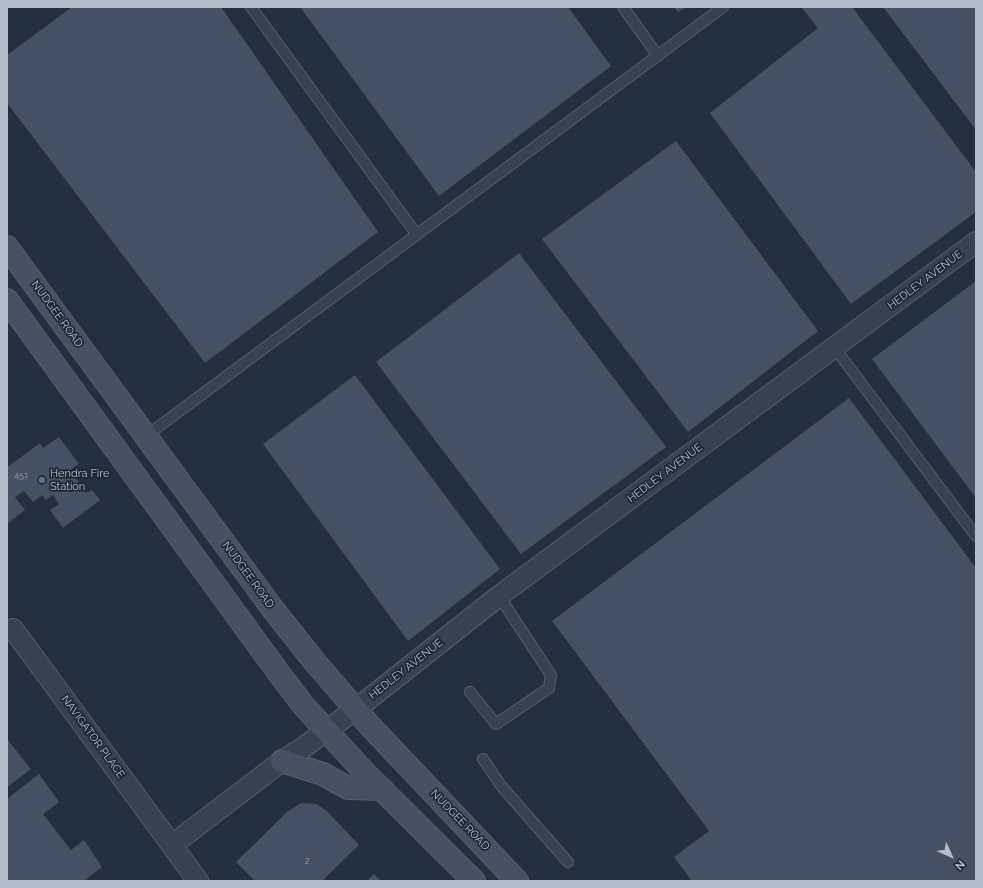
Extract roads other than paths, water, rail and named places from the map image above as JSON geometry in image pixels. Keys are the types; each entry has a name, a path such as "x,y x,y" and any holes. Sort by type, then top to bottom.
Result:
{"main road":[{"name":"NUDGEE ROAD","path":"7,247 272,608 314,661 370,726 517,881"},
{"path":"7,300 303,705 382,789 474,881"},
{"path":"120,456 146,436"},
{"path":"282,761 323,774 348,788 382,789"}],"street":[{"name":"HEDLEY AVENUE","path":"356,709 500,596 976,242"},
{"name":"NAVIGATOR PLACE","path":"9,624 198,881"},
{"path":"172,845 282,761 356,709"}],"lane":[{"path":"251,7 417,235"},
{"path":"623,7 658,56"},
{"path":"146,436 723,7"},
{"path":"834,347 976,536"},
{"path":"470,692 496,724 549,688 551,675 500,596"},
{"path":"483,759 502,787 568,862"}],"place":[{"name":"Hendra Fire Station","path":"42,480"}]}
